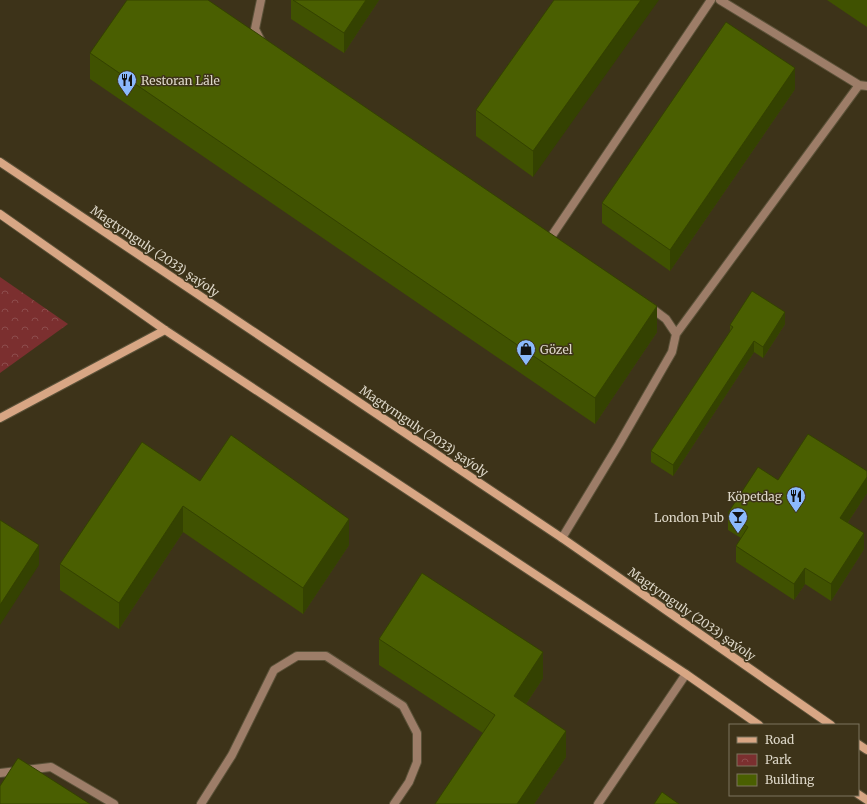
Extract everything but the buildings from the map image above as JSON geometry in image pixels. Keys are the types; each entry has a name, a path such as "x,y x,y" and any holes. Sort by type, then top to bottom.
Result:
{"main road":[{"name":"Magtymguly (2033) şaýoly","path":"0,162 562,538 830,724"},
{"path":"0,214 165,330 686,674 758,724"},
{"path":"0,418 165,330"}],"street":[{"path":"261,0 255,29 259,39 267,48"},
{"path":"551,237 711,0"},
{"path":"562,538 619,444 672,352 676,334 863,85 720,0"},
{"path":"640,301 666,319 676,334"},
{"path":"201,804 232,755 274,670 297,656 326,656 403,706 417,733 417,762 409,782 394,804"},
{"path":"598,804 686,674"},
{"path":"0,773 51,767 114,804"}],"green space":[{"path":"0,277 68,324 0,373"}],"place":[{"name":"Restoran Läle","path":"127,97"},
{"name":"Gözel","path":"526,366"},
{"name":"Köpetdag","path":"796,513"},
{"name":"London Pub","path":"738,534"}]}
